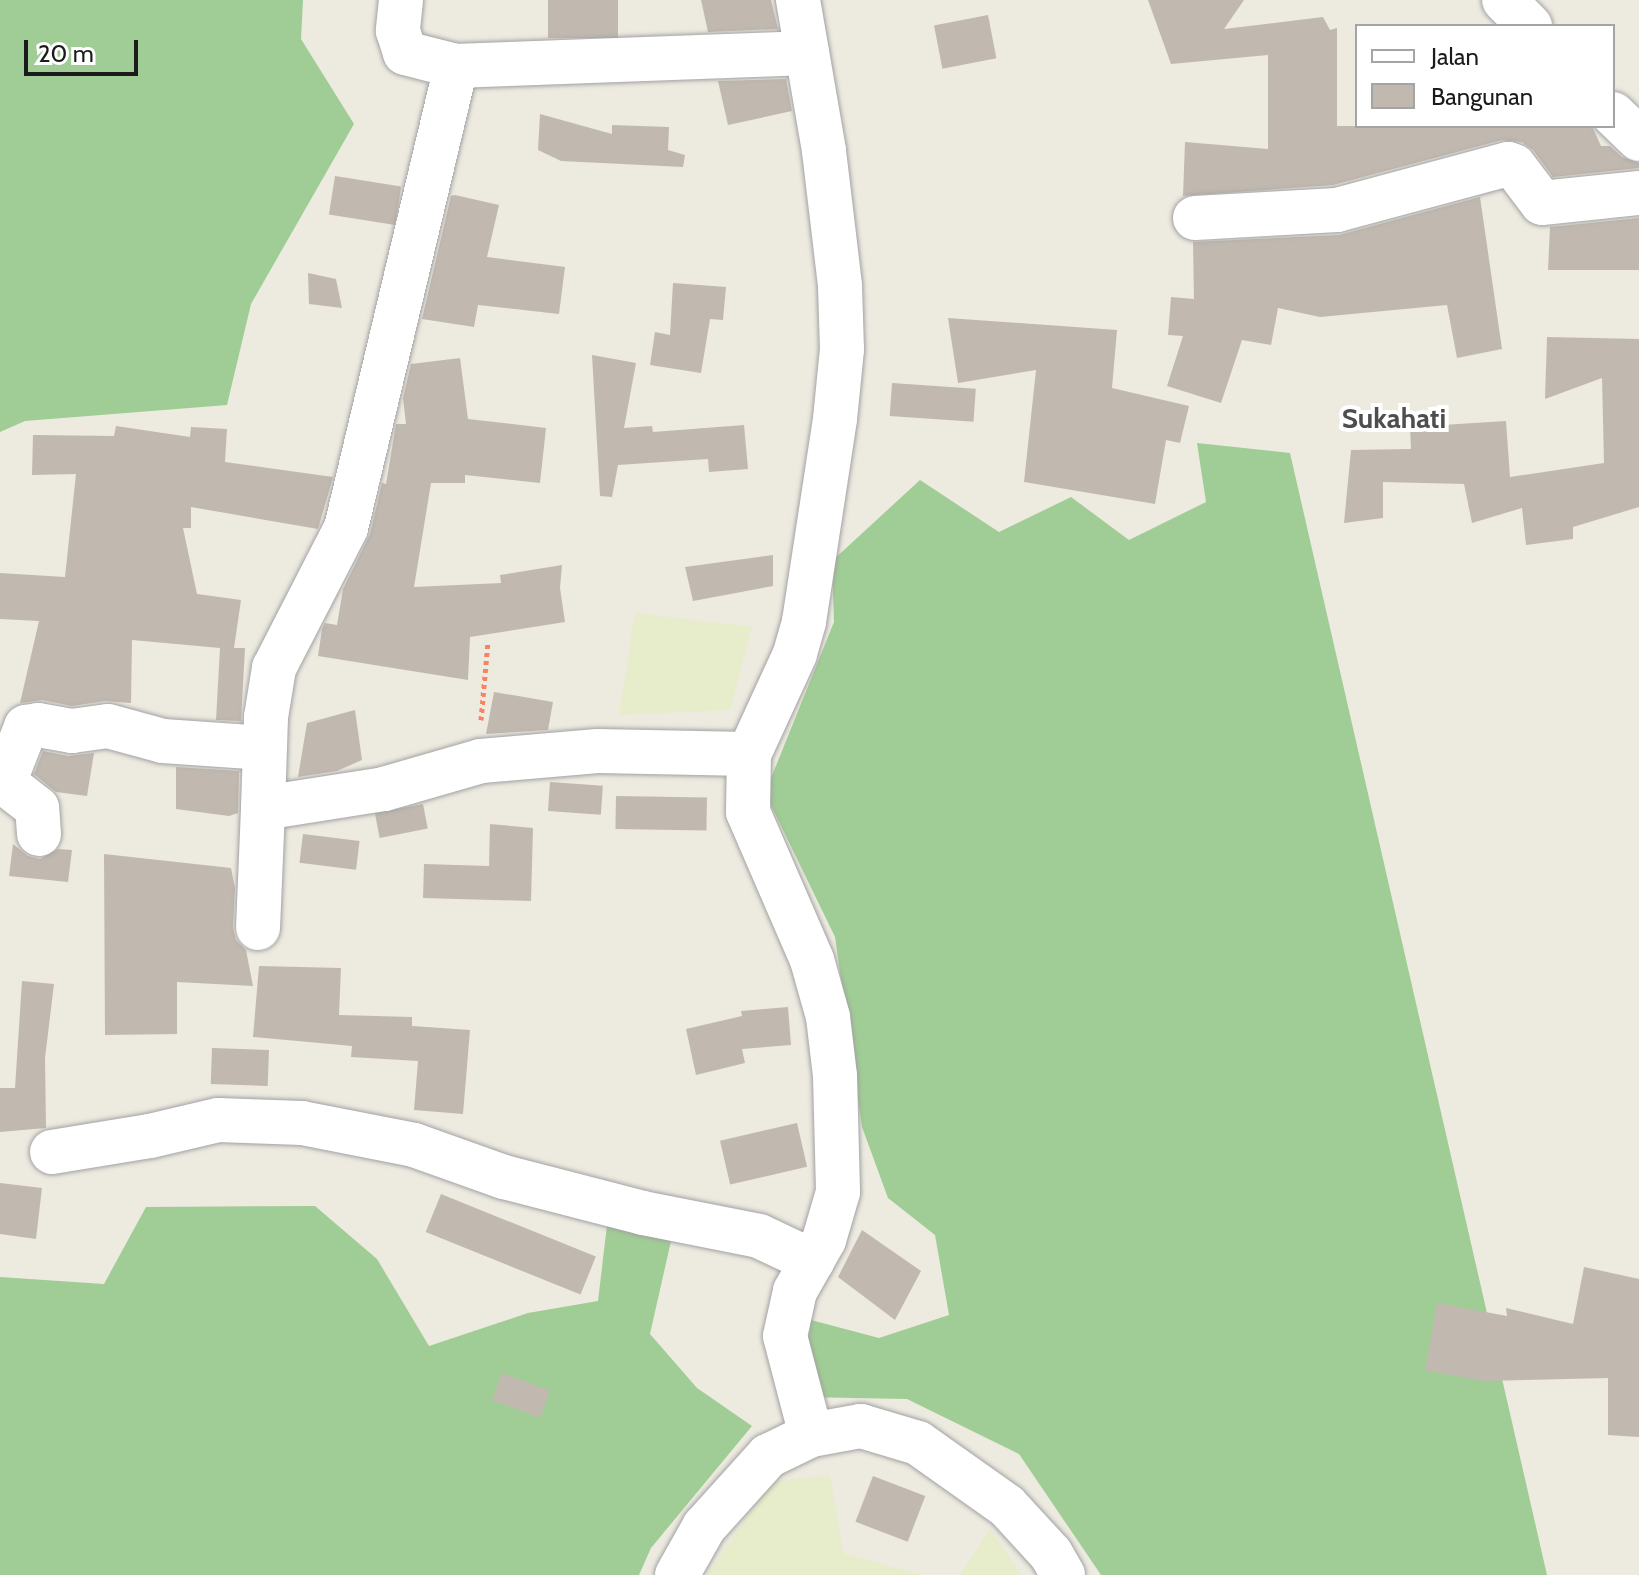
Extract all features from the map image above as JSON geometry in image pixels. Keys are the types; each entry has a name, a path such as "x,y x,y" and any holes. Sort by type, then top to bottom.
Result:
{"street":[{"path":"401,0 398,31 405,53 456,66 807,53"},
{"path":"798,0 840,286 842,349 835,419 804,622 795,654 749,754 748,812 812,960 828,1017 835,1076 838,1192 824,1240 795,1291 785,1336 811,1435"},
{"path":"1504,0 1528,24"},
{"path":"258,928 265,748 274,668 346,528 456,66"},
{"path":"1615,116 1639,139"},
{"path":"1195,218 1337,210 1508,164 1514,166 1542,203 1639,193"},
{"path":"39,834 37,808 9,786 6,778 26,727 38,725 72,731 108,726 163,741 265,748"},
{"path":"263,808 384,789 481,761 598,751 749,754"},
{"path":"52,1152 135,1139 218,1120 302,1123 414,1145 504,1177 643,1213 759,1236 812,1261"},
{"path":"677,1575 704,1527 768,1456 811,1435 861,1426 918,1443 1007,1506 1051,1554 1063,1575"}],"path":[{"path":"481,761 481,711 488,641"}],"green space":[{"path":"0,0 303,0 301,39 354,124 251,304 227,405 25,421 0,432"},
{"path":"1197,443 1290,453 1547,1575 1101,1575 1019,1454 907,1399 800,1397 811,1320 879,1338 949,1315 935,1235 888,1198 862,1127 835,937 765,793 834,622 832,561 920,480 999,532 1071,497 1129,540 1206,502"},
{"path":"635,613 752,627 730,710 619,715"},
{"path":"315,1206 377,1259 429,1346 528,1313 598,1301 607,1225 671,1241 650,1334 697,1388 752,1426 651,1548 639,1575 0,1575 0,1277 104,1284 146,1207"},
{"path":"830,1475 843,1553 921,1575 707,1575 772,1481"},
{"path":"990,1529 1021,1575 960,1575"}],"building":[{"path":"548,0 618,0 618,38 548,38"},
{"path":"701,0 771,0 778,29 708,32"},
{"path":"1148,0 1244,0 1224,29 1323,17 1330,30 1337,28 1337,126 1593,128 1601,146 1610,146 1622,157 1639,163 1639,168 1553,177 1533,150 1522,142 1502,140 1333,185 1183,196 1185,142 1268,149 1268,55 1171,64"},
{"path":"988,15 996,58 942,69 934,25"},
{"path":"786,79 792,111 728,125 718,81"},
{"path":"540,114 612,134 612,125 669,127 668,150 685,155 683,167 561,161 538,150"},
{"path":"335,176 401,186 395,225 329,215"},
{"path":"451,196 499,205 487,257 565,267 559,314 478,305 474,327 422,319"},
{"path":"1480,197 1502,349 1457,358 1447,305 1320,317 1278,308 1271,345 1242,340 1221,403 1167,386 1183,336 1168,335 1171,297 1194,299 1193,242 1339,235"},
{"path":"1639,218 1639,270 1548,270 1550,227"},
{"path":"308,273 336,279 342,308 309,304"},
{"path":"673,283 726,287 723,320 710,319 701,373 650,365 655,332 670,335"},
{"path":"948,318 1117,330 1112,388 1189,406 1180,443 1166,440 1155,504 1024,482 1036,370 958,383"},
{"path":"1547,337 1639,339 1639,507 1573,527 1573,539 1526,545 1522,508 1472,523 1464,484 1383,482 1383,518 1344,523 1351,450 1411,449 1410,427 1506,421 1510,477 1604,463 1602,378 1545,399"},
{"path":"592,355 636,363 624,428 652,426 653,432 744,425 748,469 709,472 708,459 618,465 612,497 600,496"},
{"path":"460,358 468,419 546,428 540,483 465,475 465,483 431,483 414,587 501,583 500,575 562,565 560,588 565,622 470,637 468,680 318,656 322,629 325,623 337,625 343,589 370,534 382,483 386,484 396,424 406,424 403,398 411,364"},
{"path":"892,383 976,389 973,422 890,416"},
{"path":"116,426 190,437 191,427 227,429 225,462 333,477 318,529 191,507 191,528 183,528 197,594 241,600 234,648 245,648 241,721 216,720 220,648 132,640 131,703 105,701 72,706 42,700 20,703 39,621 0,619 0,573 65,577 76,474 32,475 33,435 114,436"},
{"path":"773,555 773,586 693,601 685,567"},
{"path":"494,692 553,702 548,730 486,734"},
{"path":"355,710 362,760 337,771 298,777 307,723"},
{"path":"43,751 68,756 94,753 87,796 56,792 34,774"},
{"path":"176,767 239,771 238,813 229,816 176,809"},
{"path":"550,782 603,786 601,815 548,811"},
{"path":"616,796 707,798 706,831 615,829"},
{"path":"423,804 428,829 380,838 375,813"},
{"path":"490,824 533,828 531,901 423,898 424,864 489,866"},
{"path":"303,834 360,841 356,870 299,863"},
{"path":"13,844 28,856 40,859 58,849 72,850 68,882 9,876"},
{"path":"104,854 231,868 235,888 233,928 236,940 246,950 253,986 177,982 177,1034 105,1035"},
{"path":"259,966 341,968 339,1015 412,1017 412,1026 470,1030 463,1114 414,1110 418,1061 351,1057 352,1046 253,1037"},
{"path":"22,981 54,984 45,1058 46,1128 0,1132 0,1088 15,1088"},
{"path":"788,1007 791,1045 742,1049 745,1063 696,1075 686,1029 742,1016 741,1011"},
{"path":"212,1048 269,1050 268,1086 211,1084"},
{"path":"797,1123 807,1167 730,1185 720,1141"},
{"path":"0,1183 42,1188 36,1239 0,1234"},
{"path":"441,1194 596,1257 580,1295 426,1232"},
{"path":"862,1230 921,1271 895,1320 838,1277"},
{"path":"1584,1267 1639,1279 1639,1437 1608,1435 1608,1378 1483,1381 1425,1370 1437,1303 1507,1316 1506,1308 1573,1324"},
{"path":"502,1373 550,1390 540,1418 492,1400"},
{"path":"873,1476 925,1496 908,1542 855,1522"}],"district":[{"name":"Sukahati","path":"1394,418"}]}
